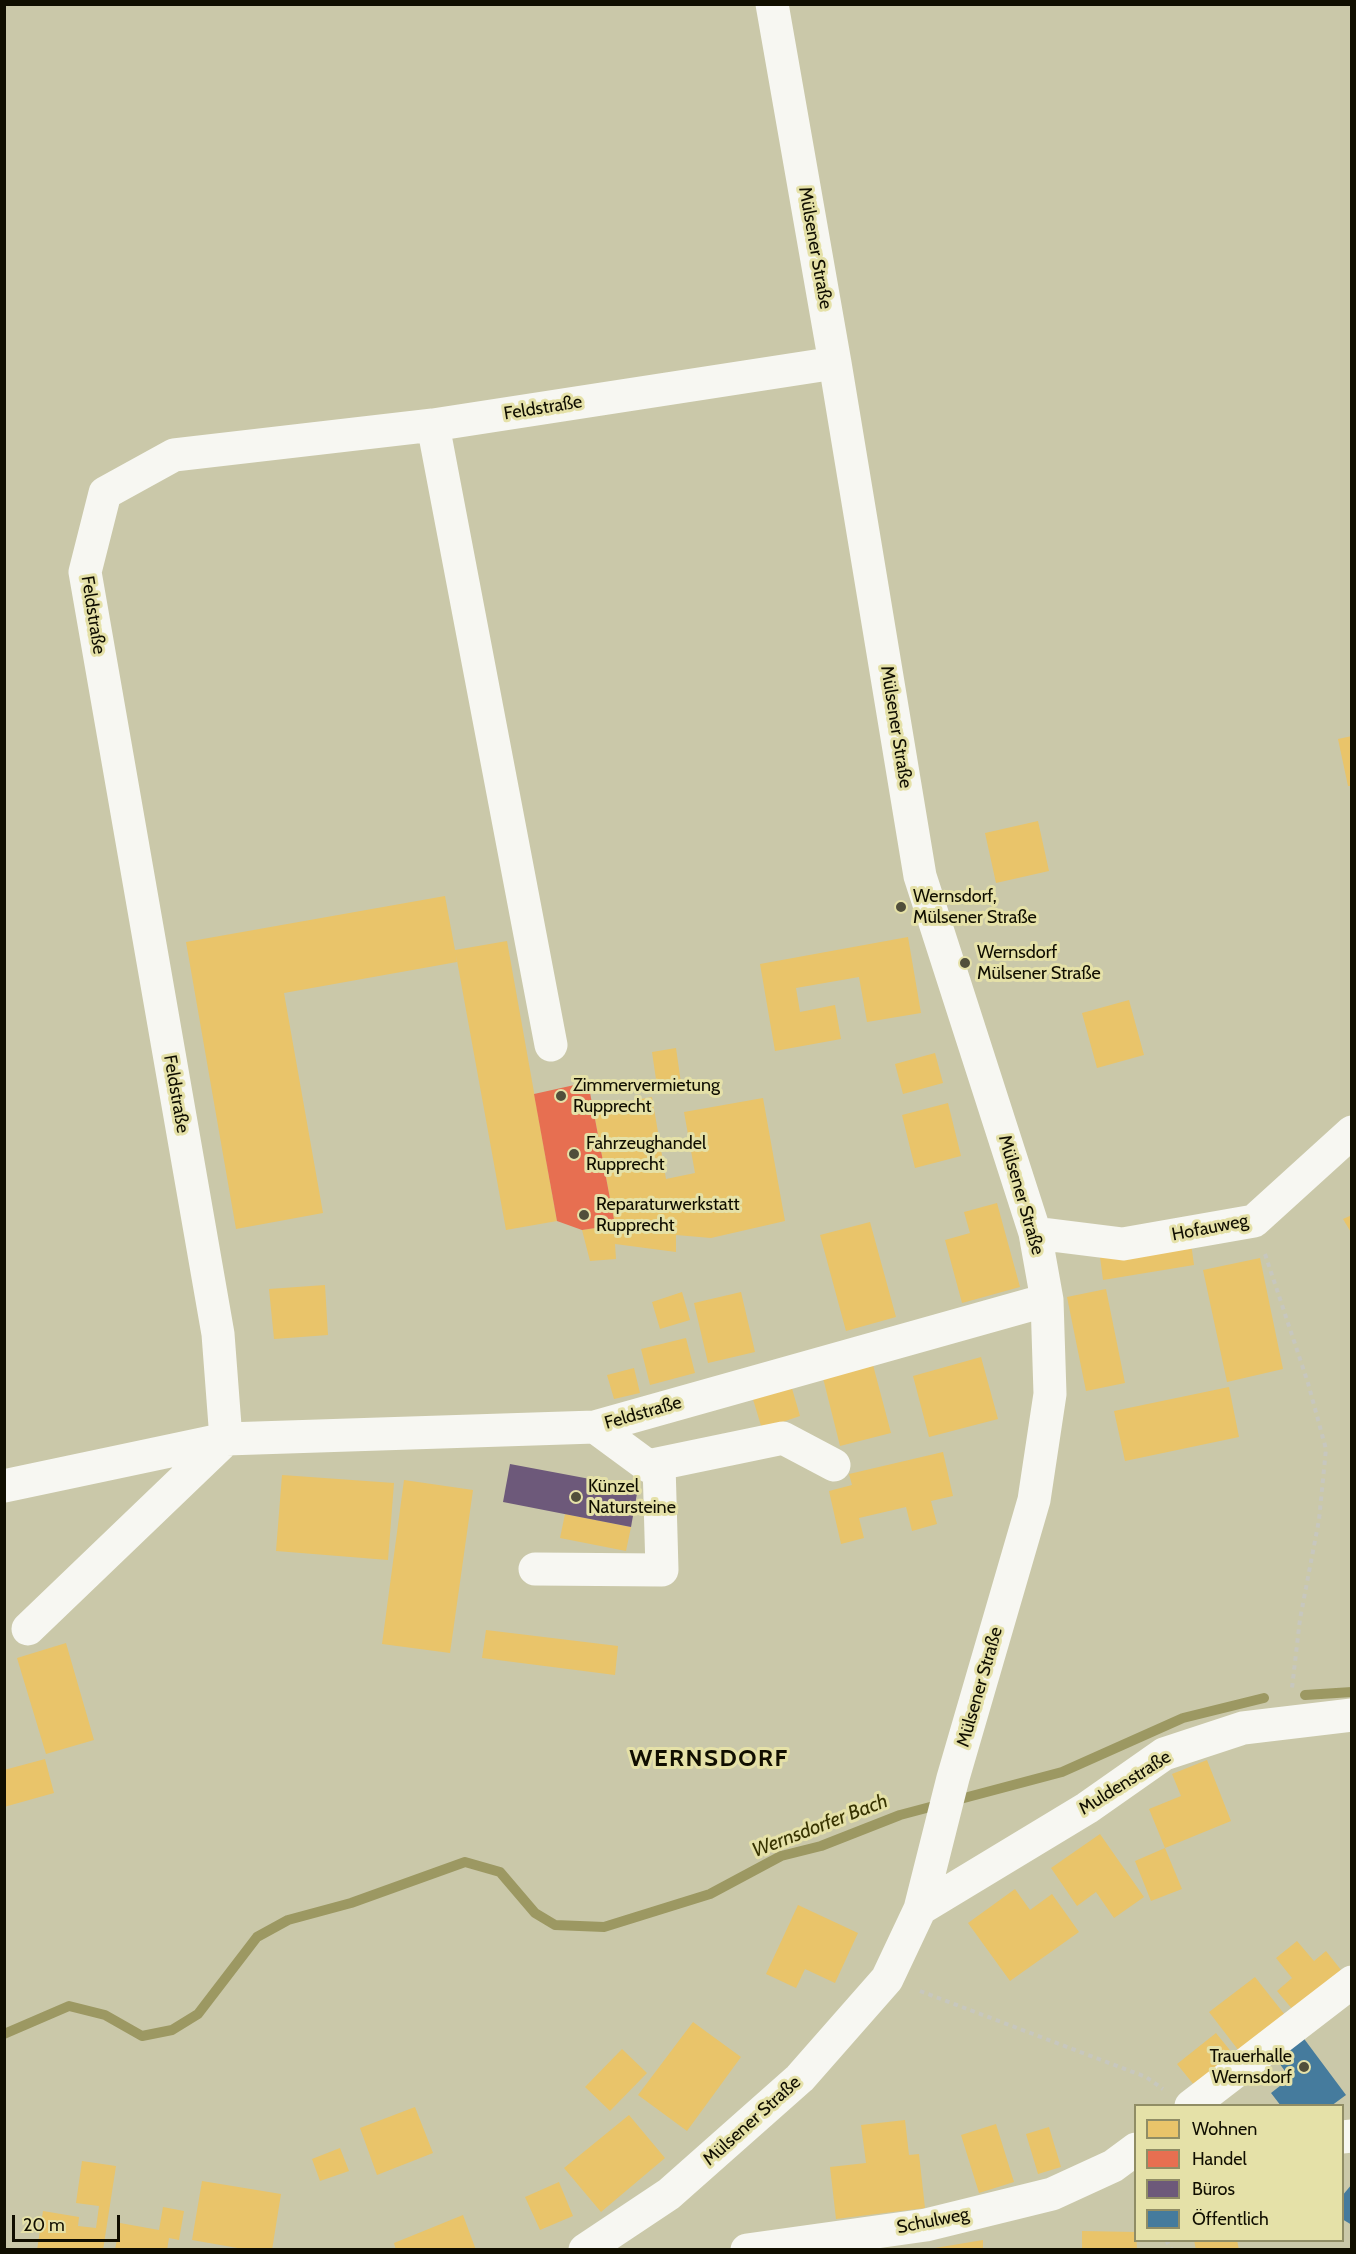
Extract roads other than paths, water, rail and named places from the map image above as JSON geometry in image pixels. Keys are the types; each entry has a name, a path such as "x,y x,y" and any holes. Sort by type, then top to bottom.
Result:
{"street":[{"name":"Mülsener Straße","path":"585,2250 669,2194 792,2086 887,1979 920,1909 953,1778 1034,1500 1050,1394 1047,1300 1035,1233 920,876 835,363 772,4"},
{"name":"Feldstraße","path":"226,1439 218,1334 85,572 105,493 174,455 433,425 835,363"},
{"path":"433,425 551,1046"},
{"name":"Hofauweg","path":"1035,1233 1123,1244 1254,1221 1352,1132"},
{"name":"Feldstraße","path":"4,1486 226,1439 595,1426 1047,1300"},
{"path":"595,1426 648,1466 783,1438 834,1465"},
{"path":"28,1629 226,1439"},
{"path":"536,1569 662,1570 659,1464"},
{"name":"Muldenstraße","path":"920,1909 1087,1808 1164,1755 1243,1728 1352,1715"},
{"path":"1180,2100 1352,1982"},
{"name":"Schulweg","path":"747,2250 926,2225 1052,2194 1128,2163"}],"waterway":[{"name":"Wernsdorfer Bach","path":"1305,1695 1352,1692"},
{"name":"Wernsdorfer Bach","path":"4,2034 69,2006 105,2015 142,2036 172,2030 198,2014 257,1937 288,1920 351,1903 465,1862 500,1872 535,1913 555,1925 604,1927 710,1894 781,1856 821,1846 900,1815 1062,1772 1183,1718 1264,1698"}],"place":[{"name":"Wernsdorf, Mülsener Straße","path":"901,907"},
{"name":"Wernsdorf Mülsener Straße","path":"965,963"},
{"name":"Zimmervermietung Rupprecht","path":"561,1096"},
{"name":"Fahrzeughandel Rupprecht","path":"574,1154"},
{"name":"Reparaturwerkstatt Rupprecht","path":"584,1215"},
{"name":"Künzel Natursteine","path":"576,1497"},
{"name":"Trauerhalle Wernsdorf","path":"1304,2067"}],"district":[{"name":"WERNSDORF","path":"709,1759"}]}
